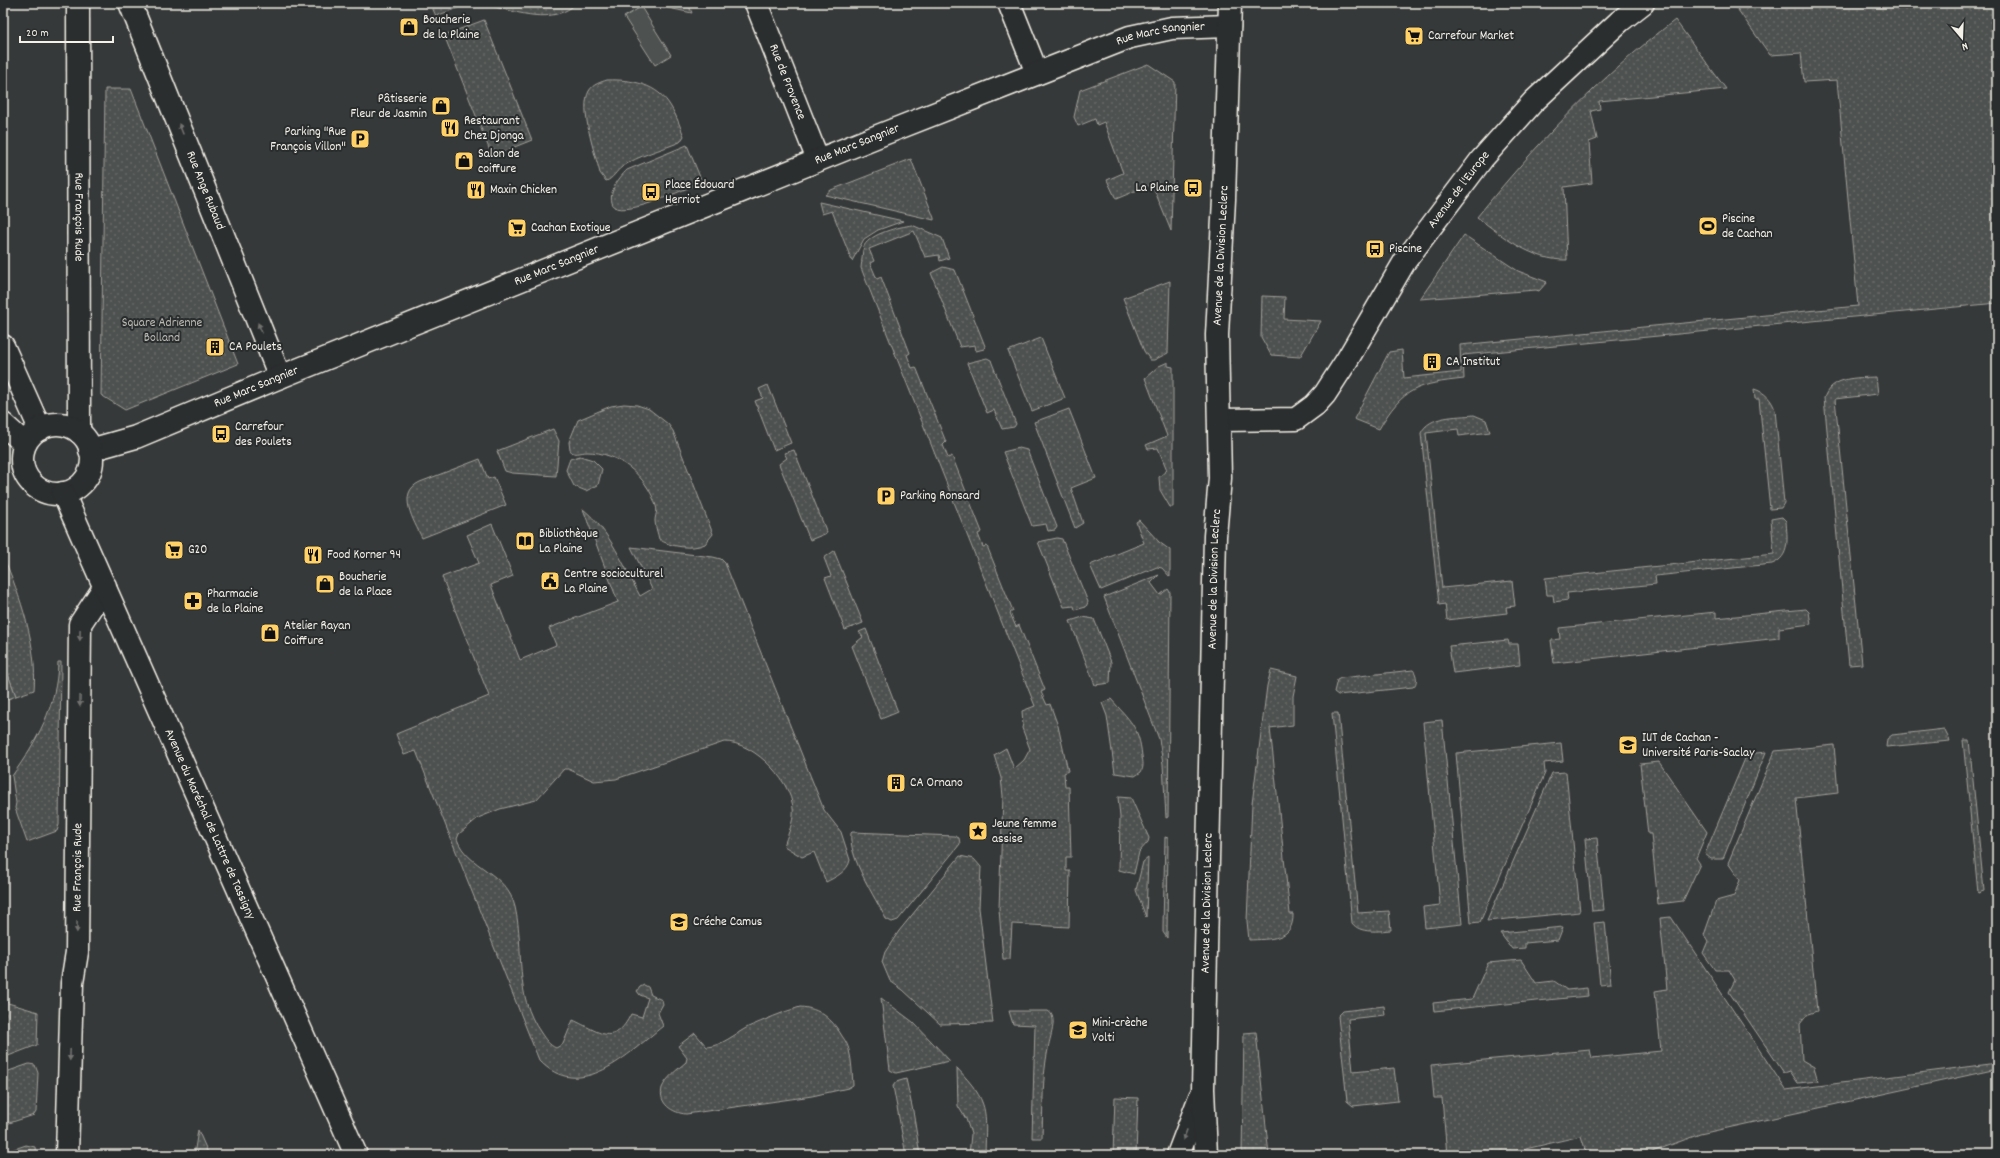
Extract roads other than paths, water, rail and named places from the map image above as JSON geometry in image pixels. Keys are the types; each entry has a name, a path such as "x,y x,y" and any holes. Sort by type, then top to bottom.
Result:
{"street":[{"name":"Rue François Rude","path":"78,3 79,432"},
{"name":"Rue Ange Rubaud","path":"130,3 280,377"},
{"name":"Rue de Provence","path":"756,3 818,160"},
{"path":"1009,3 1037,72"},
{"name":"Avenue de la Division Leclerc","path":"1206,1155 1203,1089 1215,536 1220,478 1220,420 1217,335 1224,199 1228,26 1230,3"},
{"name":"Avenue de l'Europe","path":"1220,420 1296,419 1315,404 1325,394 1347,360 1405,261 1482,159 1533,102 1620,21 1643,3"},
{"name":"Rue Marc Sangnier","path":"90,450 136,437 280,377 818,160 1037,72 1130,37 1172,28 1228,26"},
{"path":"3,346 40,429"},
{"path":"3,424 25,444"},
{"path":"60,424 79,432 86,440 90,450 92,462 89,473 83,483 74,490 52,494 42,490 29,480 22,466 22,455 25,444 32,435 40,429 50,425 60,424"},
{"name":"Avenue du Maréchal de Lattre de Tassigny","path":"63,493 356,1155"},
{"name":"Rue François Rude","path":"67,1155 72,983 77,952 80,624 105,586"},
{"path":"1178,1155 1203,1089"}],"place":[{"name":"Boucherie de la Plaine","path":"409,27"},
{"name":"Carrefour Market","path":"1414,36"},
{"name":"Pâtisserie Fleur de Jasmin","path":"441,106"},
{"name":"Restaurant Chez Djonga","path":"450,128"},
{"name":"Parking \"Rue François Villon\"","path":"360,139"},
{"name":"Salon de coiffure","path":"464,161"},
{"name":"La Plaine","path":"1193,188"},
{"name":"Maxin Chicken","path":"476,190"},
{"name":"Place Édouard Herriot","path":"651,192"},
{"name":"Piscine de Cachan","path":"1708,226"},
{"name":"Cachan Exotique","path":"517,228"},
{"name":"Piscine","path":"1375,249"},
{"name":"CA Poulets","path":"215,347"},
{"name":"CA Institut","path":"1432,362"},
{"name":"Carrefour des Poulets","path":"221,434"},
{"name":"Parking Ronsard","path":"886,496"},
{"name":"Bibliothèque La Plaine","path":"525,541"},
{"name":"G20","path":"174,550"},
{"name":"Food Korner 94","path":"313,555"},
{"name":"Centre socioculturel La Plaine","path":"550,581"},
{"name":"Boucherie de la Place","path":"325,584"},
{"name":"Pharmacie de la Plaine","path":"193,601"},
{"name":"Atelier Rayan Coiffure","path":"270,633"},
{"name":"IUT de Cachan - Université Paris-Saclay","path":"1628,745"},
{"name":"CA Ornano","path":"896,783"},
{"name":"Jeune femme assise","path":"978,831"},
{"name":"Créche Camus","path":"679,922"},
{"name":"Mini-crèche Volti","path":"1078,1030"}],"park label":[{"name":"Square Adrienne Bolland","path":"162,330"}]}
